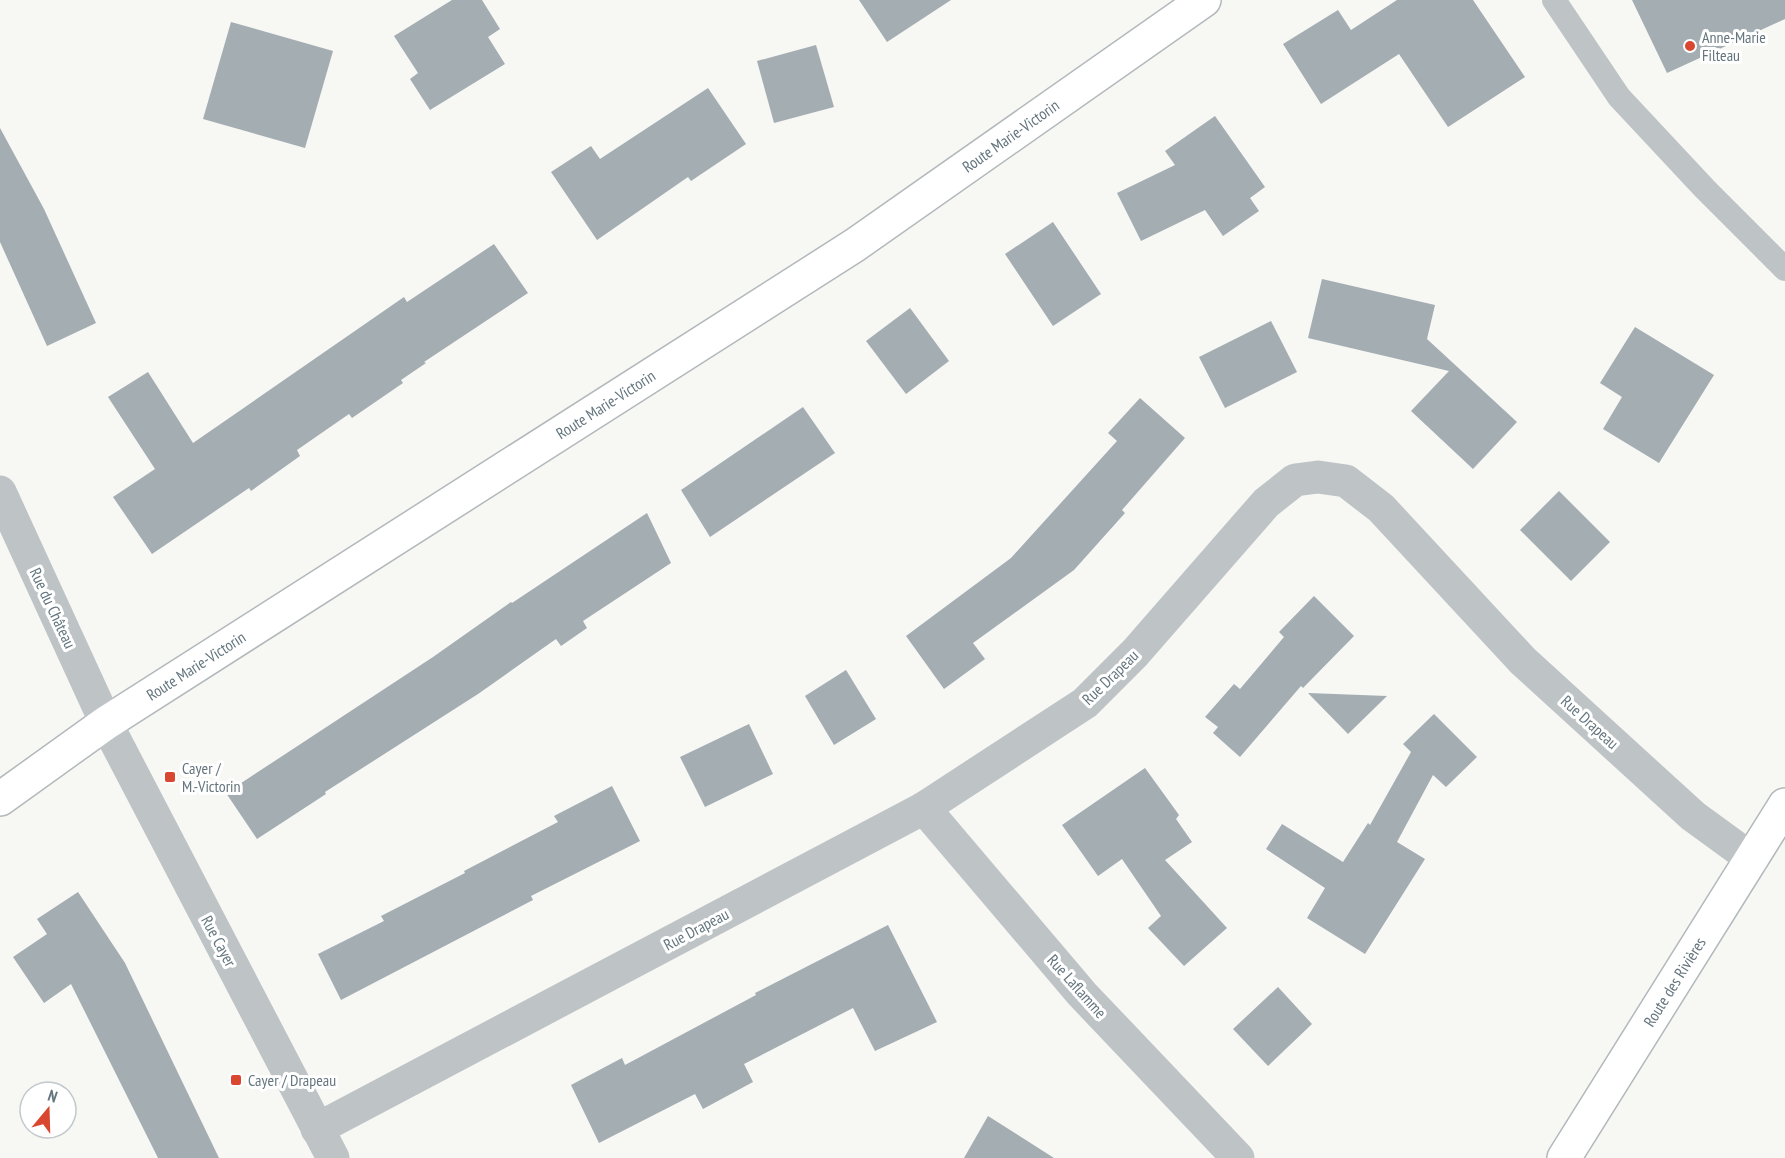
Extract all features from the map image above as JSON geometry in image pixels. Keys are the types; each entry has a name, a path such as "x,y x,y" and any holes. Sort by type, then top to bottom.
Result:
{"main road":[{"name":"Route Marie-Victorin","path":"0,799 106,723 855,245 1204,0"},
{"name":"Route des Rivières","path":"1564,1158 1785,805"}],"street":[{"name":"Rue Drapeau","path":"317,1129 924,808 1085,703 1135,653 1266,503 1295,480 1318,477 1346,481 1381,508 1523,661 1693,816 1752,859"},
{"name":"Rue du Château","path":"0,492 106,723"},
{"name":"Rue Cayer","path":"106,723 333,1158"},
{"name":"Rue Laflamme","path":"924,808 1082,994 1238,1158"}],"lane":[{"path":"1554,0 1619,97 1705,189 1785,269"}],"building":[{"path":"452,0 482,0 500,29 488,37 505,64 430,110 410,79 418,73 394,36"},
{"path":"859,0 951,0 887,42"},
{"path":"1397,0 1473,0 1525,77 1448,127 1399,54 1321,104 1283,44 1338,10 1351,30"},
{"name":"Anne-Marie Filteau","path":"1632,0 1785,0 1785,19 1667,73"},
{"path":"231,22 333,51 305,148 203,119"},
{"path":"816,45 834,107 774,123 757,61"},
{"path":"708,88 746,144 691,181 688,177 597,240 551,172 591,146 600,159"},
{"path":"1215,116 1265,187 1250,198 1259,211 1223,236 1205,210 1141,241 1117,193 1175,165 1165,151"},
{"path":"0,128 44,209 96,323 47,346 0,242"},
{"path":"1053,222 1101,294 1053,326 1005,254"},
{"path":"494,244 528,293 424,362 426,363 401,380 403,383 352,418 349,414 297,450 300,456 251,491 249,488 152,554 113,497 155,469 108,397 148,372 193,443 404,297 407,302"},
{"path":"1322,279 1435,305 1427,339 1517,422 1473,469 1411,411 1449,371 1308,338"},
{"path":"910,308 949,361 906,394 866,341"},
{"path":"1271,321 1297,372 1225,408 1199,357"},
{"path":"1635,327 1714,375 1659,463 1603,429 1622,397 1600,383"},
{"path":"1140,398 1185,438 1122,510 1125,513 1074,570 973,643 985,659 944,689 906,636 1011,558 1117,441 1108,433"},
{"path":"803,407 835,453 710,537 681,490"},
{"path":"1559,491 1610,542 1571,581 1520,530"},
{"path":"647,513 671,563 583,621 587,628 561,646 556,639 478,694 325,792 326,794 257,839 226,793"},
{"path":"1314,596 1354,636 1303,688 1301,686 1240,757 1213,733 1218,727 1205,717 1234,684 1240,689 1284,637 1279,632"},
{"path":"846,670 876,719 834,745 805,696"},
{"path":"1308,693 1387,696 1348,734"},
{"path":"1434,714 1477,757 1446,787 1433,775 1397,842 1425,859 1365,954 1307,918 1325,888 1266,849 1282,824 1343,862 1368,823 1370,825 1411,752 1403,744"},
{"path":"749,724 773,774 705,807 680,757"},
{"path":"1145,768 1179,815 1176,819 1192,842 1165,860 1227,928 1184,966 1148,928 1161,916 1122,859 1098,876 1062,825"},
{"path":"612,786 640,841 531,896 533,900 341,1000 318,954 384,921 381,916 558,822 554,816"},
{"path":"78,892 125,963 219,1158 158,1158 71,984 44,1003 13,957 47,934 37,919"},
{"path":"888,925 937,1022 875,1051 853,1008 744,1064 753,1082 703,1109 695,1094 599,1143 571,1085 622,1058 625,1065 756,995 755,993"},
{"path":"1278,987 1312,1024 1268,1066 1233,1029"},
{"path":"988,1116 1054,1158 964,1158"}],"place":[{"name":"Anne-Marie Filteau","path":"1690,46"},
{"name":"Cayer / M.-Victorin","path":"170,777"},
{"name":"Cayer / Drapeau","path":"236,1080"}]}
